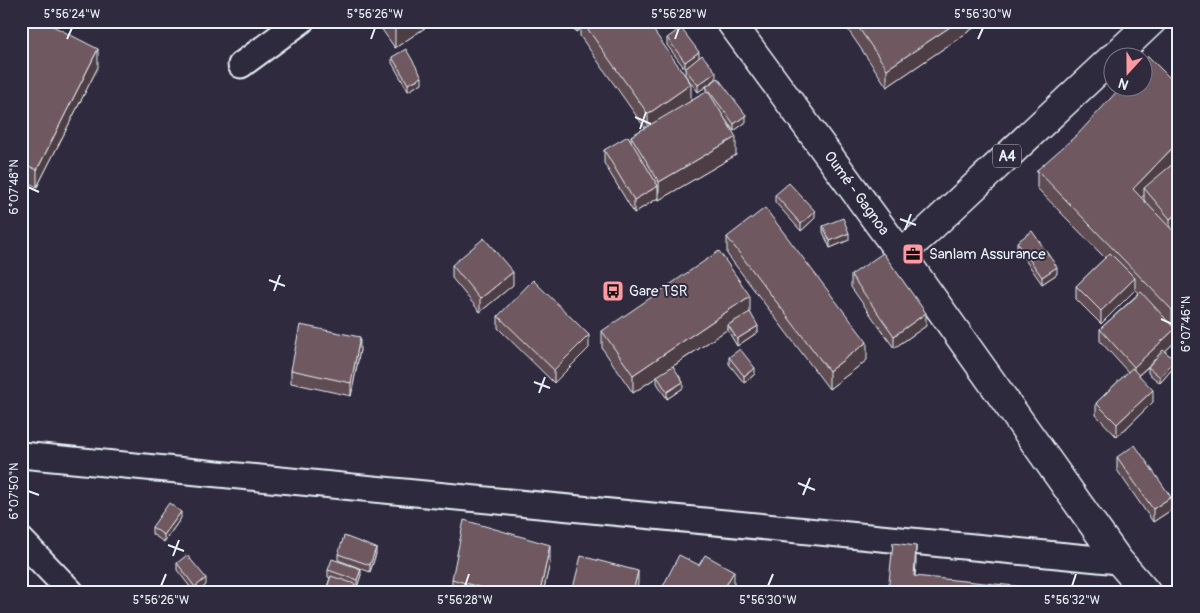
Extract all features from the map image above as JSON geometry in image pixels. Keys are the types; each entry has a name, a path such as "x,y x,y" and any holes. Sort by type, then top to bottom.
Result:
{"main road":[{"name":"Oumé - Gagnoa","path":"730,21 901,254 1119,561 1146,592"},
{"name":"A4","path":"1124,48 1152,21"},
{"name":"A4","path":"901,254 1102,68"}],"street":[{"path":"242,65 301,21"},
{"path":"21,455 1119,561"},
{"path":"21,540 71,592"}],"building":[{"path":"29,21 43,21 98,49 37,170 21,162 21,37"},
{"path":"391,21 404,21 395,27"},
{"path":"582,21 647,21 691,84 648,114"},
{"path":"854,21 959,21 887,69"},
{"path":"681,28 699,52 685,62 667,38"},
{"path":"406,49 422,77 408,84 392,57"},
{"path":"702,55 716,72 698,85 685,69"},
{"path":"1152,60 1179,87 1179,141 1133,189 1179,237 1179,302 1172,310 1037,170 1079,133 1111,98 1152,98"},
{"path":"718,78 746,115 734,124 706,87"},
{"path":"708,91 736,137 659,182 631,136"},
{"path":"628,136 658,186 634,200 604,150"},
{"path":"1174,163 1179,168 1179,212 1170,219 1144,188"},
{"path":"789,183 815,211 801,224 775,195"},
{"path":"765,208 867,342 829,371 727,237"},
{"path":"843,218 849,233 830,241 823,226"},
{"path":"1032,231 1057,267 1042,277 1017,242"},
{"path":"484,238 513,272 480,299 452,265"},
{"path":"719,251 750,296 633,375 602,331"},
{"path":"883,253 926,313 894,336 851,275"},
{"path":"1110,253 1135,278 1101,311 1076,286"},
{"path":"533,280 589,335 554,370 498,316"},
{"path":"1141,292 1175,329 1134,367 1100,329"},
{"path":"750,312 758,326 737,339 728,325"},
{"path":"300,325 360,337 351,383 291,370"},
{"path":"740,349 755,368 744,376 729,357"},
{"path":"1163,350 1175,360 1160,377 1148,367"},
{"path":"673,366 683,382 667,392 657,376"},
{"path":"1132,368 1153,390 1117,424 1096,403"},
{"path":"1135,445 1171,497 1153,509 1117,457"},
{"path":"169,503 181,512 164,535 152,527"},
{"path":"464,520 550,545 540,592 495,592 452,579"},
{"path":"344,536 376,548 370,565 338,554"},
{"path":"893,543 916,546 914,576 1025,587 1024,592 888,592"},
{"path":"187,555 206,578 195,587 177,563"},
{"path":"679,555 699,565 705,555 734,571 724,589 729,592 660,592"},
{"path":"581,556 638,571 633,592 572,592"},
{"path":"332,559 361,569 357,580 328,570"},
{"path":"331,576 355,584 352,592 332,592 326,590"}],"place":[{"name":"Sanlam Assurance","path":"913,254"},
{"name":"Gare TSR","path":"613,291"}]}
